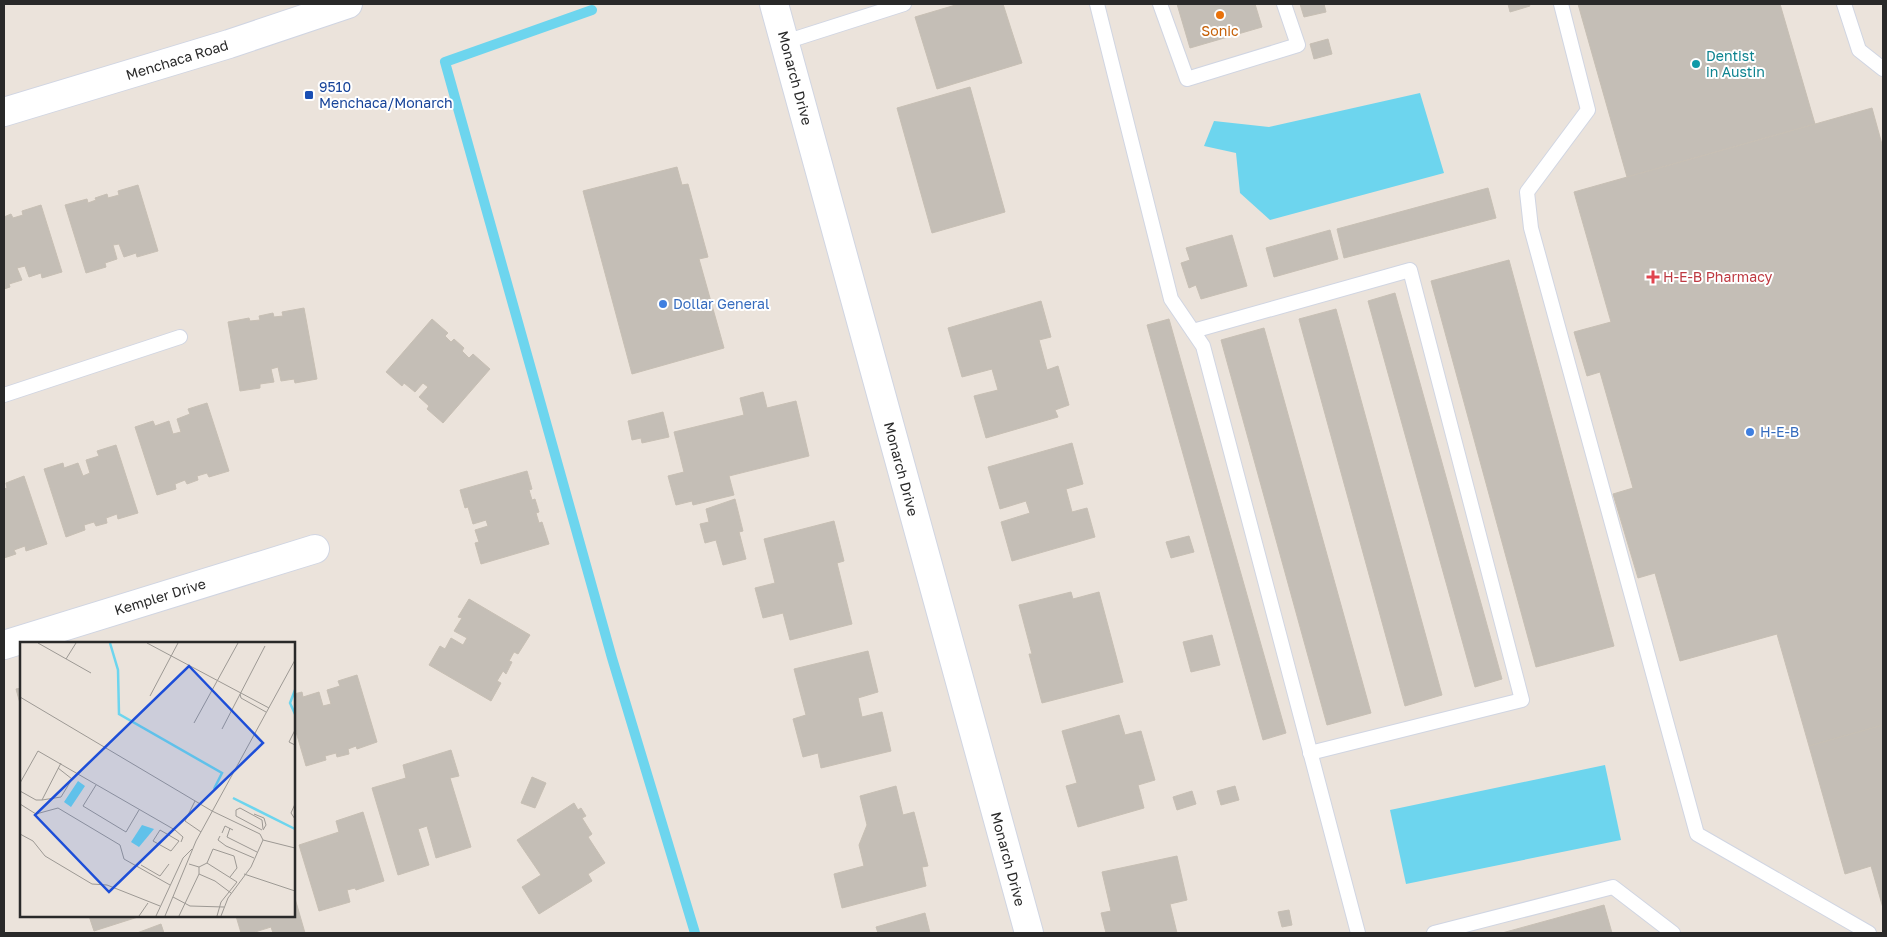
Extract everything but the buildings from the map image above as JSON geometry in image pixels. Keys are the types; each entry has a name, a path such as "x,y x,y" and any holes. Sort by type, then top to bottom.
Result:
{"street":[{"name":"Menchaca Road","path":"4,112 201,53 348,4"},
{"name":"Monarch Drive","path":"774,4 1029,933"},
{"name":"Kempler Drive","path":"4,645 315,549"}],"lane":[{"path":"785,42 904,4"},
{"path":"1097,4 1171,300 1203,346 1358,933"},
{"path":"1160,4 1187,79 1298,45 1284,4"},
{"path":"1561,4 1588,110 1527,192 1531,228 1697,834 1869,933"},
{"path":"1844,4 1859,50 1883,69"},
{"path":"1192,331 1410,270 1522,700 1310,753"},
{"path":"4,395 180,337"},
{"path":"1434,933 1613,887 1673,933"}],"water":[{"path":"1420,93 1444,173 1270,220 1240,193 1236,153 1204,146 1214,121 1269,127"},
{"path":"1605,765 1621,840 1406,884 1390,810"}],"waterway":[{"path":"592,10 445,62 612,658 695,933"}],"place":[{"name":"Sonic","path":"1220,15"},
{"name":"Dentist in Austin","path":"1696,64"},
{"name":"9510 Menchaca/Monarch","path":"309,95"},
{"name":"H-E-B Pharmacy","path":"1653,277"},
{"name":"Dollar General","path":"663,304"},
{"name":"H-E-B","path":"1750,432"}]}
